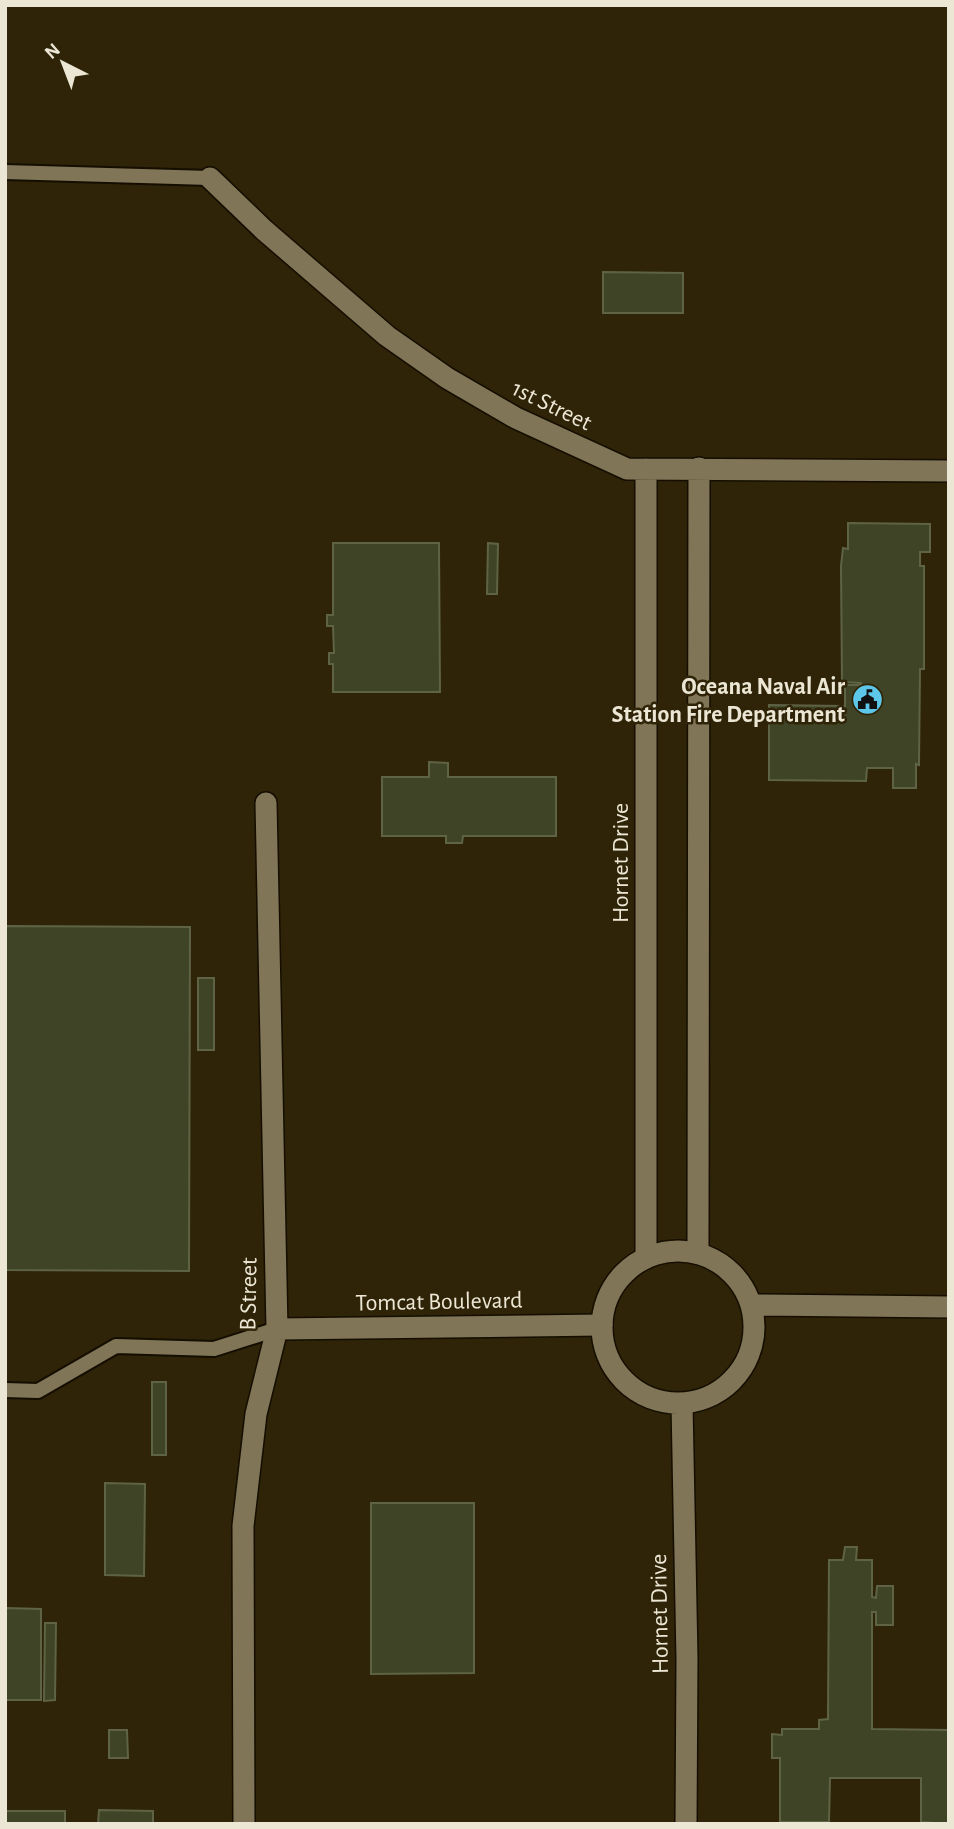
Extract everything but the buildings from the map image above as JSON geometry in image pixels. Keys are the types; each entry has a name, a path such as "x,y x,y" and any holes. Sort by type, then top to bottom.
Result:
{"street":[{"name":"1st Street","path":"210,178 264,230 387,336 447,378 516,418 627,469 949,471"},
{"path":"698,1253 699,468"},
{"name":"Hornet Drive","path":"646,469 646,1258"},
{"name":"B Street","path":"244,1824 243,1526 256,1414 277,1329 266,803"},
{"path":"672,1251 698,1253 732,1272 744,1288 752,1305 755,1328 751,1351 740,1372 714,1394 682,1404 657,1401 634,1390 616,1372 605,1350 601,1325 605,1304 614,1285 628,1269 646,1258 672,1251"},
{"path":"752,1305 949,1307"},
{"name":"Tomcat Boulevard","path":"277,1329 601,1325"},
{"name":"Hornet Drive","path":"682,1404 687,1824"}],"lane":[{"path":"5,172 210,178"},
{"path":"5,1390 38,1391 116,1346 214,1349 277,1329"}],"place":[{"name":"Oceana Naval Air Station Fire Department","path":"868,700"}]}
